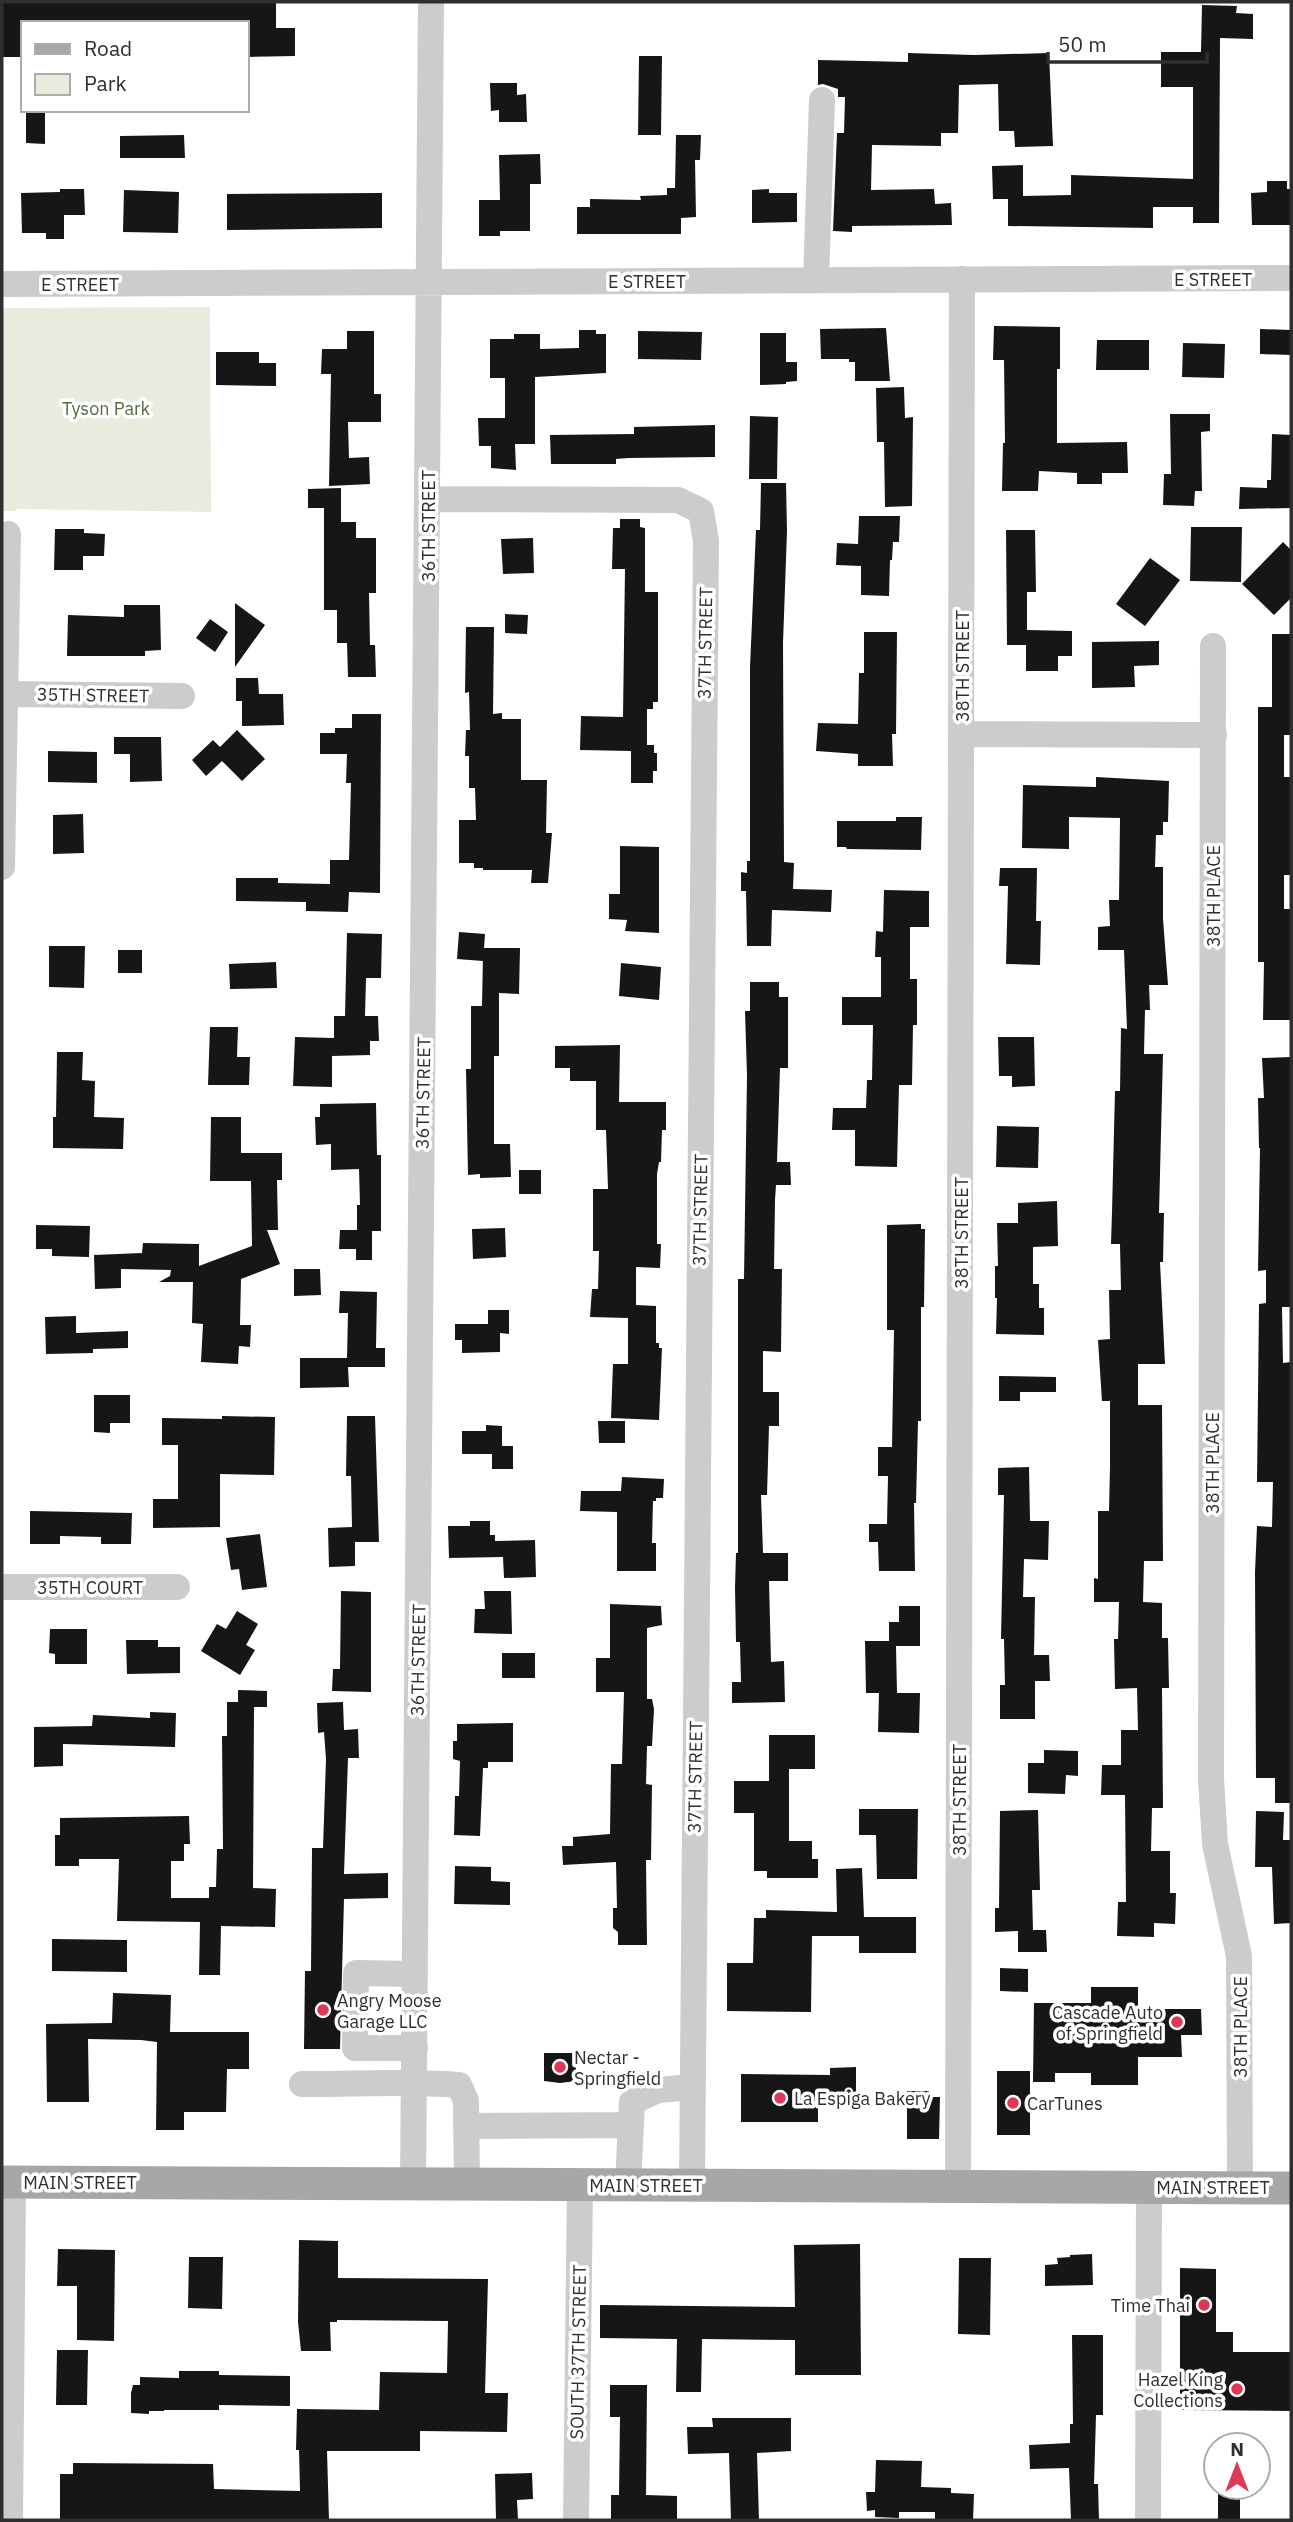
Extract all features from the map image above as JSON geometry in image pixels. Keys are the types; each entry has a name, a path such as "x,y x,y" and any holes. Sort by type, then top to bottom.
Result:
{"main road":[{"name":"MAIN STREET","path":"8,2182 1291,2188"}],"street":[{"name":"36TH STREET","path":"413,2184 431,2"},
{"path":"816,280 822,100"},
{"name":"E STREET","path":"2,284 1291,278"},
{"name":"38TH STREET","path":"958,2186 962,279"},
{"name":"37TH STREET","path":"428,499 678,500 701,511 705,531 692,2185"},
{"path":"2,867 3,694 8,534"},
{"name":"38TH PLACE","path":"1213,646 1211,1779 1215,1844 1239,1956 1240,2187"},
{"name":"35TH STREET","path":"3,694 182,696"},
{"path":"962,734 1214,735"},
{"name":"35TH COURT","path":"2,1587 177,1587"},
{"path":"415,1974 356,1973 355,2048 415,2048"},
{"path":"302,2084 383,2084 414,2081 460,2085 466,2101 467,2184"},
{"path":"628,2185 632,2102 658,2090 692,2087"},
{"path":"466,2126 631,2125"},
{"path":"8,2182 10,2520"},
{"name":"SOUTH 37TH STREET","path":"576,2520 580,2184"},
{"path":"1148,2520 1149,2187"}],"green space":[{"name":"Tyson Park","path":"210,307 211,512 2,511 2,308"}],"building":[{"path":"276,2 276,28 295,28 295,56 248,57 248,21 21,21 21,57 2,57 2,3"},
{"path":"1202,5 1237,6 1236,13 1253,14 1253,39 1220,38 1219,223 1193,223 1193,207 1153,207 1153,228 1008,226 1008,199 993,199 992,166 1023,165 1023,196 1071,195 1071,175 1193,179 1193,87 1161,87 1161,52 1201,52"},
{"path":"908,53 1049,53 1053,146 1015,147 1014,131 999,131 998,84 959,85 958,133 941,133 941,146 872,145 871,190 934,189 935,204 951,203 952,225 852,226 852,232 833,231 837,133 844,133 845,97 838,97 838,89 818,85 818,60 908,62"},
{"path":"639,56 662,56 661,135 638,135"},
{"path":"490,83 517,83 517,95 526,94 527,122 499,122 499,110 491,111"},
{"path":"26,112 45,112 45,144 26,143"},
{"path":"184,135 185,158 120,158 120,136"},
{"path":"676,135 701,135 700,160 695,160 696,217 681,218 681,234 577,234 577,207 590,207 590,199 641,200 640,196 667,195 667,188 675,188"},
{"path":"540,154 541,184 530,184 530,231 500,231 500,236 479,236 479,200 500,200 499,155"},
{"path":"1267,181 1287,181 1287,189 1291,189 1291,225 1252,225 1251,193 1267,192"},
{"path":"60,189 84,189 85,215 64,215 64,239 46,239 46,233 22,233 21,193 60,192"},
{"path":"769,189 769,193 797,193 797,222 752,223 752,190"},
{"path":"124,190 179,192 178,233 123,232"},
{"path":"382,193 382,228 227,230 227,194"},
{"path":"994,326 1060,327 1057,443 1127,442 1128,473 1102,473 1102,484 1077,484 1077,473 1039,471 1038,491 1002,491 1005,443 1004,360 993,360"},
{"path":"886,328 890,381 855,381 855,362 849,362 849,359 821,359 820,329"},
{"path":"1260,329 1291,330 1291,355 1260,354"},
{"path":"579,330 596,330 596,334 606,334 606,373 535,377 535,444 515,444 516,470 491,468 491,446 479,446 478,418 505,418 505,378 490,378 490,339 514,339 514,334 540,334 540,349 579,348"},
{"path":"347,331 374,331 374,394 381,394 381,422 348,422 349,458 369,457 370,484 329,486 331,374 321,374 322,349 347,349"},
{"path":"638,331 702,332 701,360 638,359"},
{"path":"760,333 786,333 786,362 797,362 797,381 760,385"},
{"path":"1097,340 1149,340 1149,370 1096,370"},
{"path":"1183,343 1225,344 1224,378 1182,377"},
{"path":"216,352 259,352 259,363 276,363 276,386 216,385"},
{"path":"904,387 905,418 913,417 912,506 885,507 884,442 877,442 876,388"},
{"path":"1170,414 1210,414 1210,431 1201,432 1202,491 1195,491 1194,506 1163,505 1164,474 1171,474"},
{"path":"750,416 778,417 777,479 749,479"},
{"path":"715,425 715,457 628,458 616,459 616,464 551,464 550,435 634,434 634,427"},
{"path":"1272,434 1291,435 1291,508 1239,509 1240,487 1267,488 1267,480 1271,480"},
{"path":"761,483 786,483 783,643 784,862 794,863 793,889 832,890 831,912 772,910 771,946 747,946 746,891 741,891 741,872 747,873 747,861 750,861 750,667 756,530 760,530"},
{"path":"341,488 341,522 356,522 356,538 376,538 376,593 369,593 370,645 375,645 376,677 348,677 347,643 337,643 337,610 324,610 324,508 308,508 308,489"},
{"path":"859,516 900,516 899,542 893,542 890,560 889,596 861,595 861,566 836,565 837,543 858,544"},
{"path":"620,519 640,519 640,527 645,528 645,592 658,592 658,702 653,702 653,709 647,709 647,745 654,745 654,753 657,753 657,771 653,771 653,783 631,783 631,751 580,750 581,716 623,717 625,569 612,569 613,528 620,528"},
{"path":"1191,527 1242,527 1241,582 1190,581"},
{"path":"55,529 84,529 84,533 105,534 104,556 83,556 83,570 54,570"},
{"path":"1006,530 1035,530 1036,592 1027,592 1027,630 1072,631 1072,656 1058,656 1058,671 1026,671 1026,645 1007,645"},
{"path":"533,538 534,573 503,574 501,539"},
{"path":"1283,542 1291,550 1291,598 1274,615 1242,584"},
{"path":"1150,558 1180,580 1145,626 1116,604"},
{"path":"235,603 265,625 235,667"},
{"path":"124,605 160,605 161,650 145,651 145,656 67,656 68,615 124,617"},
{"path":"505,614 528,615 527,634 505,633"},
{"path":"210,619 228,632 215,652 196,638"},
{"path":"466,627 494,627 493,714 502,713 502,719 521,719 521,780 547,780 546,833 552,833 548,883 531,883 532,870 483,870 474,868 474,863 459,863 459,820 476,820 475,788 469,788 469,756 465,756 466,730 470,730 469,692 465,693"},
{"path":"864,632 897,632 893,766 858,766 858,754 816,751 818,723 858,724 859,673 864,673"},
{"path":"1272,634 1291,634 1291,735 1284,735 1284,777 1291,777 1291,875 1284,875 1284,909 1291,909 1291,1020 1263,1020 1264,962 1258,962 1258,707 1272,707"},
{"path":"1159,641 1159,665 1134,666 1135,687 1092,688 1092,642"},
{"path":"236,678 258,678 259,694 283,694 284,725 242,726 242,701 236,701"},
{"path":"352,714 381,714 380,893 349,892 348,912 306,911 306,902 236,901 236,878 278,878 278,883 330,884 330,860 349,860 351,783 346,783 347,754 320,754 320,733 335,733 335,728 352,728"},
{"path":"237,730 265,759 242,781 222,761 206,776 192,760 213,740 220,747"},
{"path":"114,737 161,737 162,781 130,782 130,754 114,754"},
{"path":"48,751 97,752 97,783 48,782"},
{"path":"1096,777 1169,781 1168,822 1163,822 1163,835 1156,835 1155,867 1163,867 1163,919 1168,985 1149,985 1150,1010 1145,1010 1144,1054 1163,1054 1159,1213 1164,1213 1163,1262 1160,1262 1165,1364 1138,1364 1138,1405 1162,1405 1163,1561 1144,1561 1143,1602 1162,1603 1162,1638 1168,1638 1169,1688 1162,1688 1163,1808 1152,1808 1151,1851 1170,1851 1170,1893 1176,1893 1175,1924 1154,1923 1154,1937 1117,1936 1118,1902 1126,1902 1125,1795 1101,1795 1102,1765 1121,1765 1121,1730 1138,1730 1137,1688 1115,1689 1114,1639 1118,1639 1119,1602 1094,1602 1094,1578 1098,1579 1098,1511 1109,1511 1110,1467 1110,1401 1102,1401 1098,1340 1110,1339 1109,1290 1121,1290 1120,1244 1111,1244 1115,1091 1120,1091 1121,1028 1127,1029 1124,950 1098,950 1098,927 1110,926 1109,900 1119,900 1120,818 1069,817 1069,849 1022,848 1023,785 1096,787"},
{"path":"83,814 84,853 53,854 53,815"},
{"path":"896,817 922,817 921,850 837,847 837,821 896,821"},
{"path":"620,846 659,847 659,933 625,931 627,920 609,919 609,894 620,894"},
{"path":"1000,868 1037,868 1036,921 1041,921 1040,965 1006,964 1008,886 999,886"},
{"path":"884,890 929,891 929,927 910,927 910,979 917,979 917,1025 913,1025 912,1085 899,1085 897,1167 855,1166 855,1130 832,1130 833,1108 866,1108 867,1080 872,1080 873,1025 842,1025 842,997 881,997 881,957 875,957 876,931 883,932"},
{"path":"459,932 485,934 484,948 520,948 519,994 499,993 499,1056 494,1056 494,1144 510,1144 511,1177 480,1178 480,1174 468,1175 466,1069 471,1069 471,1006 482,1006 483,961 457,959"},
{"path":"347,933 382,934 381,978 366,978 365,1016 378,1016 379,1041 370,1041 370,1055 332,1056 332,1087 293,1086 295,1037 334,1038 334,1016 345,1016"},
{"path":"49,946 85,946 84,988 49,987"},
{"path":"118,950 142,950 142,973 118,973"},
{"path":"276,962 277,988 230,989 229,964"},
{"path":"621,963 661,967 659,1000 619,996"},
{"path":"750,982 779,982 779,997 788,997 788,1068 780,1068 777,1162 790,1162 791,1185 776,1185 775,1200 774,1269 782,1269 781,1352 763,1351 763,1392 779,1392 779,1426 769,1426 767,1495 761,1495 763,1553 788,1553 788,1581 769,1581 771,1662 784,1661 785,1702 732,1703 732,1682 741,1682 740,1642 736,1642 735,1588 738,1553 738,1279 744,1279 747,1075 745,1011 750,1011"},
{"path":"210,1027 238,1027 237,1057 250,1057 249,1085 208,1085"},
{"path":"998,1037 1034,1037 1035,1086 1012,1087 1012,1076 999,1076"},
{"path":"620,1045 619,1102 666,1102 666,1130 662,1130 661,1162 657,1174 657,1244 661,1244 660,1268 636,1267 636,1305 656,1306 656,1343 662,1348 659,1420 611,1418 613,1364 628,1364 628,1318 590,1317 592,1289 598,1289 599,1251 593,1251 593,1189 608,1189 606,1130 596,1130 596,1081 570,1081 570,1068 555,1068 555,1046"},
{"path":"57,1052 83,1052 82,1080 95,1081 94,1117 124,1118 123,1149 53,1148"},
{"path":"1291,1057 1291,1307 1282,1307 1283,1363 1291,1362 1291,1803 1275,1803 1275,1778 1256,1778 1257,1526 1272,1527 1273,1482 1257,1482 1259,1304 1266,1303 1266,1270 1258,1271 1258,1098 1264,1098 1262,1058"},
{"path":"376,1103 377,1155 381,1155 381,1231 372,1231 372,1260 356,1260 356,1249 339,1249 340,1230 357,1230 357,1205 360,1205 359,1169 331,1170 331,1144 316,1145 315,1117 320,1117 320,1104"},
{"path":"211,1117 241,1117 241,1153 282,1153 282,1180 277,1180 278,1230 267,1230 280,1264 241,1279 240,1325 251,1325 250,1347 239,1346 238,1364 201,1362 203,1324 192,1323 193,1282 159,1282 170,1276 171,1270 121,1269 121,1288 95,1289 94,1255 142,1253 143,1243 199,1244 199,1266 252,1246 251,1181 210,1181"},
{"path":"997,1126 1039,1127 1038,1168 996,1167"},
{"path":"519,1170 541,1170 541,1194 519,1194"},
{"path":"1057,1201 1058,1246 1033,1247 1033,1284 1039,1284 1039,1308 1044,1308 1044,1335 996,1334 997,1223 1018,1223 1018,1203"},
{"path":"921,1224 921,1229 925,1229 924,1307 921,1307 921,1421 918,1421 914,1503 915,1571 879,1571 878,1542 869,1542 869,1524 887,1524 888,1476 878,1476 878,1447 892,1447 894,1330 887,1330 887,1225"},
{"path":"36,1225 90,1226 89,1257 52,1256 52,1249 36,1249"},
{"path":"505,1228 506,1257 473,1259 472,1229"},
{"path":"294,1269 320,1269 321,1295 294,1296"},
{"path":"340,1291 377,1292 376,1348 385,1348 385,1367 348,1367 349,1387 300,1388 300,1358 347,1358 348,1313 339,1313"},
{"path":"488,1310 509,1310 509,1334 500,1333 500,1352 462,1353 462,1340 455,1340 455,1324 488,1324"},
{"path":"76,1316 76,1333 128,1331 128,1348 93,1349 93,1353 46,1354 45,1317"},
{"path":"999,1376 1056,1377 1056,1392 1020,1392 1020,1401 999,1401"},
{"path":"94,1395 130,1395 130,1423 110,1423 110,1433 94,1432"},
{"path":"222,1416 275,1417 274,1475 220,1474 220,1527 153,1528 153,1499 178,1499 178,1445 162,1445 162,1418 222,1419"},
{"path":"347,1416 375,1416 379,1542 355,1542 355,1566 329,1567 328,1528 352,1527 351,1476 346,1476"},
{"path":"598,1421 625,1421 625,1443 599,1443"},
{"path":"486,1425 502,1426 502,1446 513,1446 513,1469 492,1469 492,1454 462,1454 462,1431 486,1431"},
{"path":"1029,1467 1030,1521 1049,1521 1048,1560 1024,1559 1023,1597 1035,1597 1034,1655 1049,1655 1050,1681 1035,1681 1035,1719 1000,1719 1000,1685 1005,1685 1004,1639 1001,1639 1004,1495 998,1495 998,1468"},
{"path":"622,1477 664,1479 663,1498 653,1501 652,1543 656,1543 656,1571 617,1571 617,1512 580,1511 581,1491 621,1491"},
{"path":"30,1511 132,1513 131,1544 101,1544 101,1537 60,1536 60,1544 30,1544"},
{"path":"470,1521 490,1521 490,1535 495,1535 495,1541 535,1540 536,1577 504,1578 503,1557 449,1558 448,1526 470,1526"},
{"path":"260,1534 267,1587 242,1590 239,1569 231,1570 226,1538"},
{"path":"341,1591 371,1592 371,1692 332,1691 333,1669 340,1669"},
{"path":"484,1591 511,1591 512,1634 474,1633 475,1609 485,1609"},
{"path":"610,1604 661,1606 662,1625 647,1628 647,1699 652,1699 654,1709 652,1746 647,1746 646,1784 652,1785 651,1860 646,1860 647,1945 618,1945 618,1932 613,1928 613,1908 617,1908 616,1862 563,1865 562,1846 573,1846 573,1837 610,1834 611,1764 622,1764 624,1692 596,1692 596,1658 610,1658"},
{"path":"899,1606 920,1606 920,1646 896,1646 897,1693 920,1693 919,1733 878,1732 879,1693 866,1693 865,1641 889,1641 889,1622 899,1622"},
{"path":"237,1611 258,1624 246,1645 255,1650 240,1675 201,1651 217,1624 226,1629"},
{"path":"50,1629 87,1629 87,1664 55,1664 55,1654 49,1653"},
{"path":"126,1640 158,1640 158,1647 180,1647 180,1673 127,1674"},
{"path":"502,1653 535,1653 535,1678 502,1678"},
{"path":"238,1690 267,1691 267,1707 254,1707 253,1888 276,1889 275,1927 221,1926 220,1975 199,1975 200,1922 117,1921 119,1859 79,1859 79,1866 55,1866 55,1835 60,1835 60,1818 189,1816 190,1844 184,1844 184,1861 171,1861 171,1898 209,1898 209,1887 216,1887 217,1849 223,1849 222,1736 227,1736 227,1702 238,1702"},
{"path":"343,1702 344,1730 358,1729 359,1758 348,1758 344,1874 388,1873 388,1898 344,1899 340,2049 304,2049 305,1971 311,1971 312,1848 323,1848 326,1759 324,1732 318,1733 317,1703"},
{"path":"150,1712 176,1713 175,1747 63,1744 63,1766 34,1767 34,1727 92,1726 93,1715 150,1718"},
{"path":"513,1723 513,1762 488,1762 488,1768 483,1768 480,1836 454,1835 455,1796 459,1796 460,1761 453,1759 457,1724"},
{"path":"769,1735 815,1735 815,1769 789,1769 789,1841 812,1841 812,1859 818,1859 818,1878 767,1878 767,1871 754,1871 754,1813 734,1813 734,1781 769,1781"},
{"path":"1044,1750 1078,1751 1078,1776 1066,1775 1065,1794 1028,1793 1028,1763 1044,1763"},
{"path":"859,1809 918,1809 917,1879 877,1879 876,1835 859,1835"},
{"path":"1038,1810 1040,1890 1032,1890 1033,1930 1046,1930 1047,1952 1018,1952 1018,1931 995,1932 995,1908 999,1908 1000,1811"},
{"path":"1256,1811 1284,1812 1283,1840 1291,1840 1291,1923 1274,1924 1272,1867 1255,1867"},
{"path":"455,1866 491,1867 491,1881 510,1882 510,1905 454,1904"},
{"path":"862,1868 864,1917 916,1917 916,1953 859,1953 859,1936 812,1936 811,2012 727,2011 727,1963 753,1963 754,1918 766,1918 766,1910 837,1912 836,1869"},
{"path":"52,1939 127,1940 127,1972 52,1971"},
{"path":"1000,1968 1028,1969 1028,1992 1000,1991"},
{"path":"1091,1987 1138,1987 1138,2009 1201,2009 1202,2035 1181,2035 1182,2057 1138,2057 1138,2085 1091,2085 1091,2073 1055,2073 1055,2082 1033,2082 1034,2003 1091,2003"},
{"path":"113,1993 171,1995 170,2032 249,2032 249,2069 227,2069 226,2112 184,2112 184,2130 156,2130 157,2042 141,2040 88,2039 89,2102 47,2102 46,2024 112,2023"},
{"name":"Nectar - Springfield","path":"544,2053 576,2053 576,2081 544,2081"},
{"name":"La Espiga Bakery","path":"856,2067 856,2096 848,2096 848,2106 818,2107 818,2122 741,2122 741,2074 830,2075 830,2068"},
{"name":"CarTunes","path":"997,2071 1030,2071 1030,2135 997,2135"},
{"path":"907,2091 929,2091 929,2097 940,2097 939,2139 907,2139"},
{"path":"299,2240 338,2241 338,2278 488,2279 485,2393 508,2393 507,2432 420,2431 420,2451 327,2451 329,2520 60,2520 60,2474 73,2474 73,2463 213,2464 214,2489 300,2491 299,2450 296,2450 297,2409 379,2410 380,2372 447,2373 448,2321 337,2320 330,2322 331,2351 301,2351 298,2322"},
{"path":"860,2244 861,2375 795,2375 795,2340 702,2339 701,2392 676,2392 677,2339 600,2338 600,2305 795,2307 794,2245"},
{"path":"58,2249 115,2250 114,2341 77,2340 77,2286 57,2286"},
{"path":"1092,2254 1093,2285 1045,2286 1045,2265 1058,2264 1057,2258"},
{"path":"189,2257 223,2257 222,2309 188,2308"},
{"path":"959,2258 991,2258 990,2335 958,2334"},
{"path":"1180,2268 1216,2269 1216,2332 1233,2332 1233,2352 1291,2352 1291,2411 1180,2410"},
{"path":"1072,2335 1103,2335 1103,2415 1096,2415 1094,2484 1098,2484 1099,2520 1071,2520 1069,2468 1030,2469 1029,2445 1070,2443 1070,2424 1073,2424"},
{"path":"57,2350 88,2350 87,2405 56,2405"},
{"path":"179,2371 219,2371 219,2375 290,2376 290,2406 219,2405 219,2410 131,2413 133,2385 140,2385 140,2377 179,2378"},
{"path":"610,2385 647,2385 646,2495 677,2496 677,2520 611,2520 611,2495 619,2495 620,2417 610,2417"},
{"path":"712,2418 791,2418 791,2451 757,2453 759,2520 731,2520 729,2453 688,2454 687,2427 713,2427"},
{"path":"876,2460 922,2461 921,2487 951,2488 951,2493 974,2494 973,2520 935,2520 935,2512 899,2512 899,2518 875,2517 875,2510 867,2511 866,2492 875,2492"},
{"path":"532,2473 533,2499 517,2500 518,2520 496,2520 495,2474"},
{"path":"1218,2501 1240,2501 1240,2520 1218,2520"}],"place":[{"name":"Angry Moose Garage LLC","path":"323,2010"},
{"name":"Cascade Auto of Springfield","path":"1177,2022"},
{"name":"Nectar - Springfield","path":"560,2067"},
{"name":"La Espiga Bakery","path":"780,2098"},
{"name":"CarTunes","path":"1013,2103"},
{"name":"Time Thai","path":"1204,2305"},
{"name":"Hazel King Collections","path":"1237,2389"}]}
